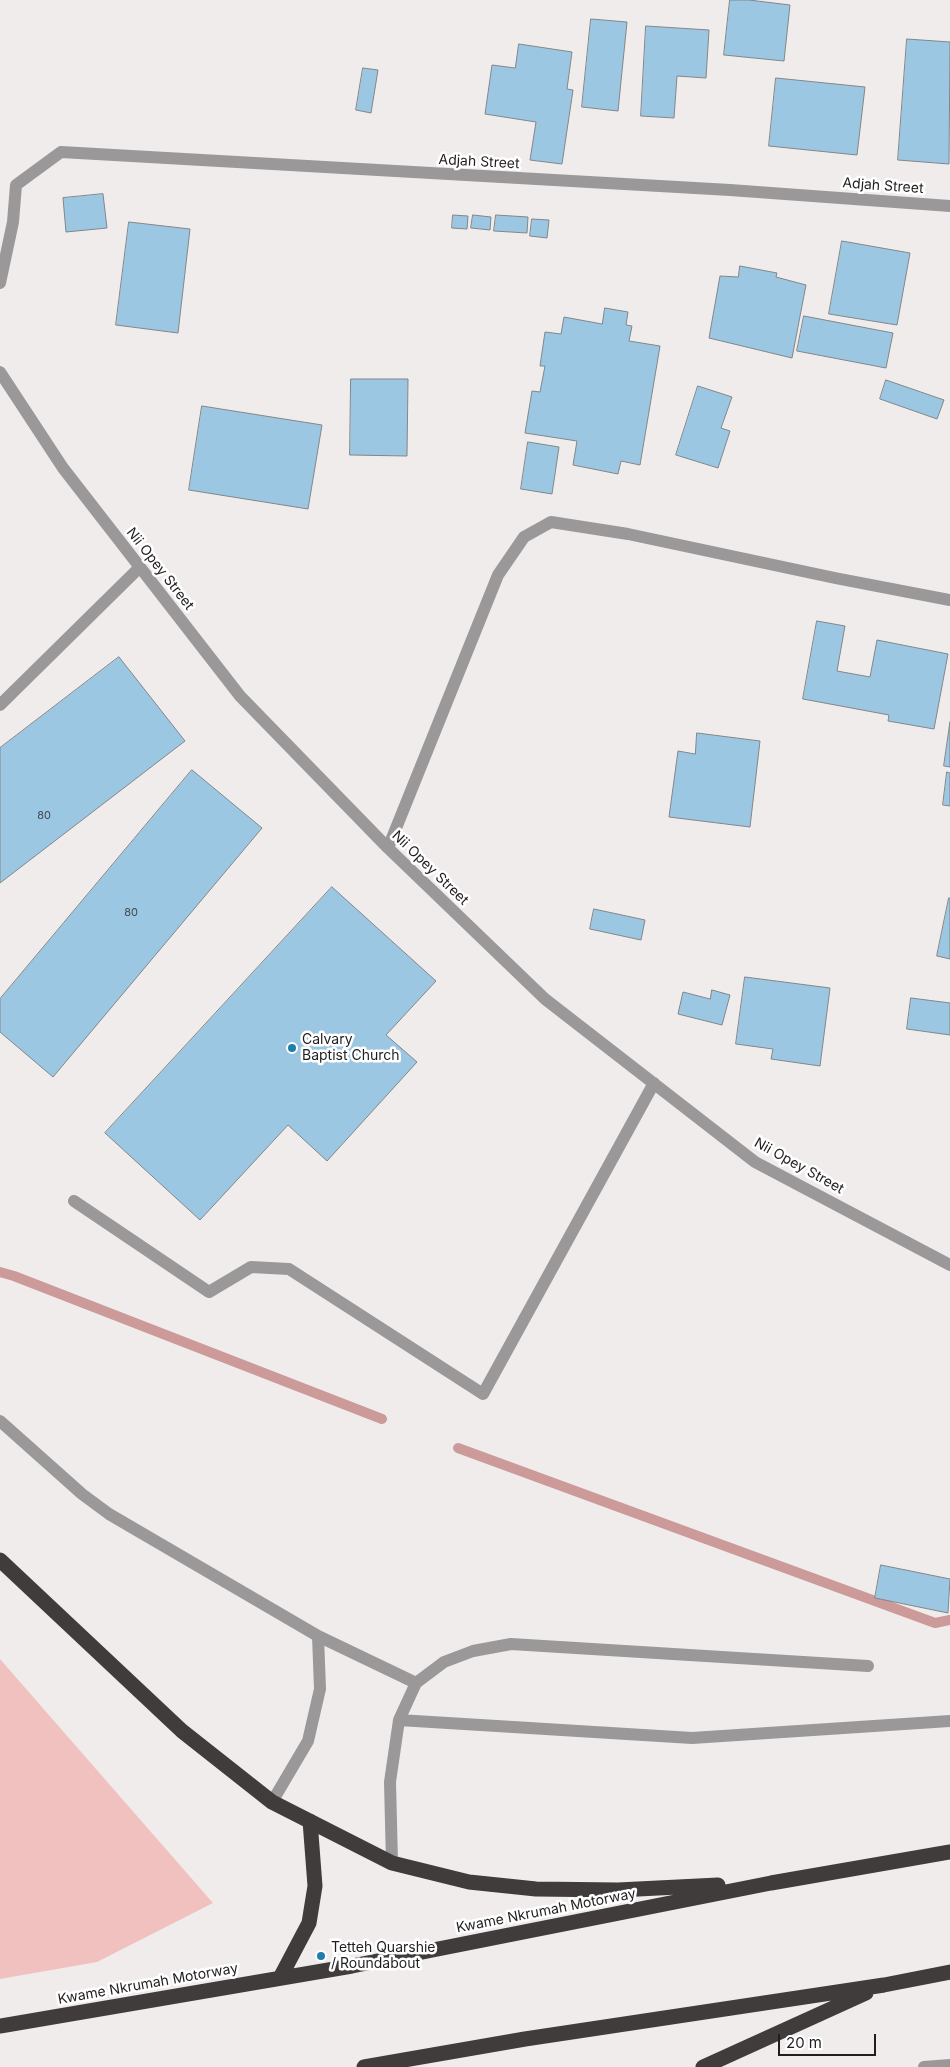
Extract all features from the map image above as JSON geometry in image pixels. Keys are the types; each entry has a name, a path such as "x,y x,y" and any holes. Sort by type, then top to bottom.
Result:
{"highway":[{"path":"0,1560 182,1731 272,1802 392,1863 469,1882 536,1889 618,1890 772,1883"},
{"path":"280,1978 309,1923 315,1886 310,1821"},
{"name":"Kwame Nkrumah Motorway","path":"0,2026 352,1966 772,1883 950,1852"},
{"path":"364,2067 525,2039 884,1985 950,1972"},
{"path":"703,2067 884,1985"}],"street":[{"name":"Adjah Street","path":"0,282 13,222 16,185 61,152 730,190 950,206"},
{"name":"Nii Opey Street","path":"0,372 62,468 240,696 388,848 545,999 755,1162 950,1265"},
{"path":"388,848 498,575 524,537 551,522 628,534 835,578 950,600"},
{"path":"0,705 140,567"},
{"path":"74,1201 209,1292 251,1267 288,1269 483,1394 654,1083"},
{"path":"0,1421 82,1494 109,1514 318,1636 416,1683"},
{"path":"272,1802 308,1741 320,1689 318,1636"},
{"path":"392,1863 390,1782 399,1720 416,1683 444,1662 473,1651 511,1644 868,1666"},
{"path":"399,1720 692,1738 950,1721"},
{"path":"924,2067 950,2065"}],"shaded area":[{"path":"0,1659 213,1903 97,1962 0,1979"}],"building":[{"path":"730,0 749,0 790,5 784,61 724,55"},
{"path":"591,19 627,22 618,111 582,107"},
{"path":"646,26 709,30 706,78 677,76 674,118 641,116"},
{"path":"907,39 950,42 949,164 898,160"},
{"path":"519,44 572,52 567,89 573,90 562,164 530,160 536,122 485,114 492,65 515,68"},
{"path":"363,68 378,70 371,113 356,110"},
{"path":"776,78 865,87 857,155 769,146"},
{"path":"103,194 107,228 66,232 63,198"},
{"path":"453,215 468,216 467,229 452,228"},
{"path":"473,215 491,217 490,230 471,228"},
{"path":"496,215 528,217 527,233 494,231"},
{"path":"532,219 549,220 547,238 530,236"},
{"path":"129,222 190,229 178,333 116,325"},
{"path":"842,241 910,253 897,325 829,314"},
{"path":"740,266 777,273 776,277 806,285 792,358 709,338 720,276 738,277"},
{"path":"605,308 628,312 626,325 632,326 629,341 660,346 640,465 621,461 618,474 573,465 577,441 525,433 532,391 540,392 545,366 540,366 545,332 561,334 564,317 602,324"},
{"path":"804,316 893,333 886,368 797,351"},
{"path":"351,379 408,379 407,456 350,455"},
{"path":"886,380 944,400 937,419 880,399"},
{"path":"698,386 732,397 721,428 730,431 718,468 676,455"},
{"path":"202,406 322,425 308,509 189,490"},
{"path":"528,442 559,447 552,494 521,489"},
{"path":"817,621 845,626 837,671 870,677 877,640 948,654 934,729 888,721 889,715 803,699"},
{"path":"119,657 185,741 0,883 0,748"},
{"path":"950,722 950,767 944,766"},
{"path":"697,733 760,741 750,827 669,817 678,751 695,754"},
{"path":"192,770 262,828 53,1077 0,1032 0,999"},
{"path":"947,772 950,773 950,806 943,805"},
{"name":"Calvary Baptist Church","path":"332,887 436,981 386,1035 417,1062 327,1161 288,1125 200,1220 105,1133"},
{"path":"950,898 950,959 937,956"},
{"path":"594,909 645,920 641,940 590,929"},
{"path":"745,977 830,988 820,1066 771,1059 773,1049 736,1044"},
{"path":"712,990 730,995 722,1025 678,1014 683,992 710,999"},
{"path":"911,998 950,1003 950,1035 907,1029"},
{"path":"881,1565 950,1579 948,1613 875,1598"}],"waterway":[{"path":"0,1272 382,1419"},
{"path":"458,1448 935,1623 950,1620"}],"place":[{"name":"Calvary Baptist Church","path":"292,1048"},
{"name":"Tetteh Quarshie / Roundabout","path":"321,1956"}]}
